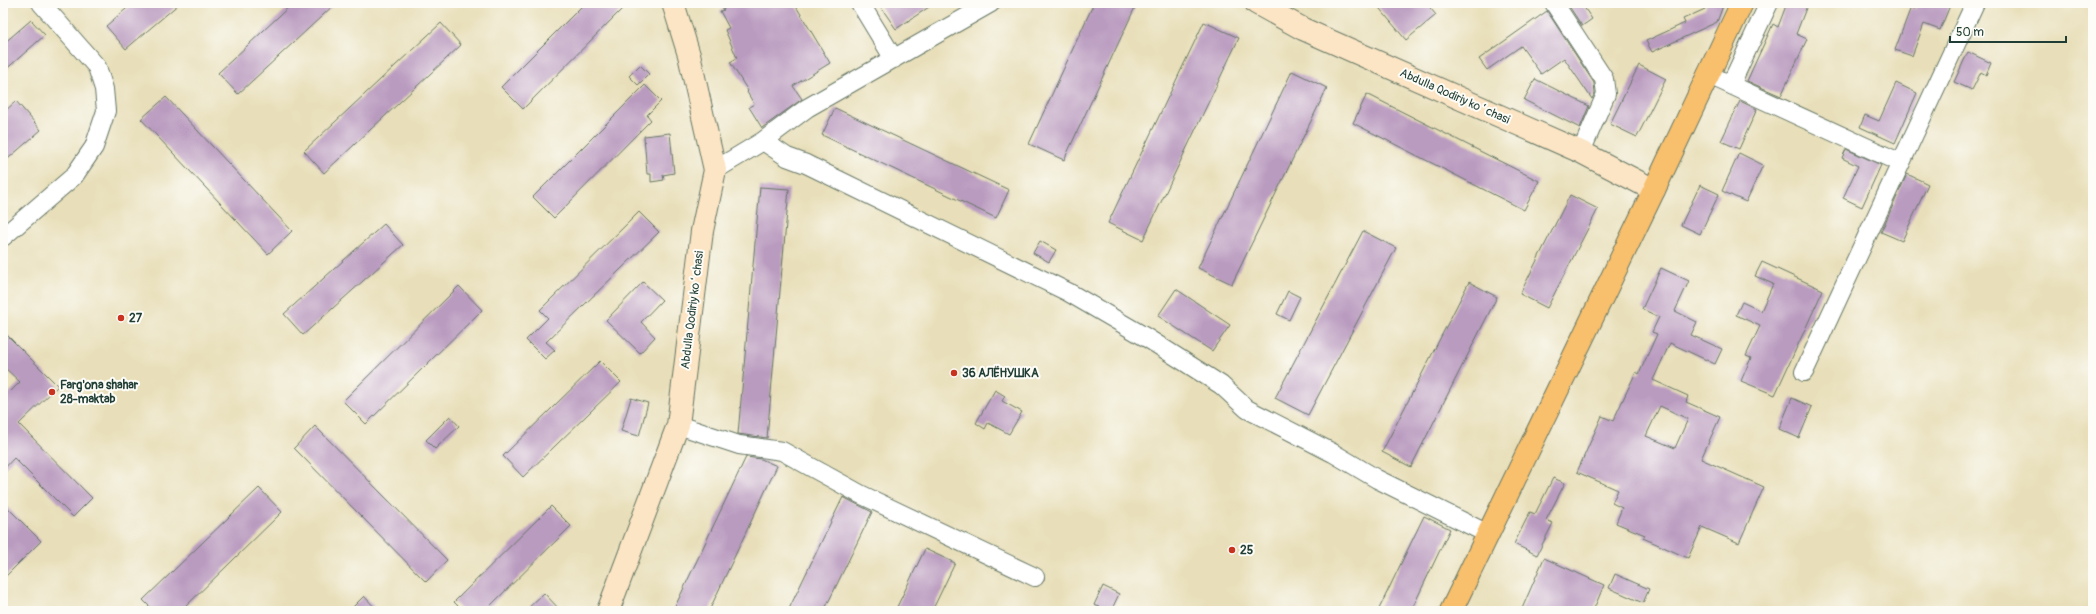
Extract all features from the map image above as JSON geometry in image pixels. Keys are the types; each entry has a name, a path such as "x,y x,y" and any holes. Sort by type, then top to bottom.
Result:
{"main road":[{"path":"1452,611 1742,3"}],"street":[{"path":"3,237 74,176 94,147 106,111 104,89 97,68 41,3"},
{"name":"Abdulla Qodiriy koʻchasi","path":"608,611 678,425 702,231 715,170 689,55 673,3"},
{"path":"860,3 894,59"},
{"path":"715,170 763,141 806,108 991,3"},
{"name":"Abdulla Qodiriy koʻchasi","path":"1256,3 1303,29 1581,152 1654,190"},
{"path":"1554,3 1604,79 1606,94 1581,152"},
{"path":"1732,84 1769,3"},
{"path":"1804,372 1975,3"},
{"path":"1707,74 1732,84 1901,163"},
{"path":"763,141 787,157 806,164 1068,292 1147,338 1221,385 1247,409 1333,453 1377,479 1488,534"},
{"path":"678,425 739,445 782,451 860,494 1035,578"}],"building":[{"path":"133,3 180,3 126,49 106,26"},
{"path":"293,3 336,3 238,94 218,73"},
{"path":"585,3 616,3 622,9 523,109 501,87"},
{"path":"720,3 794,3 830,63 793,86 802,99 762,128 749,107 754,104 747,92 748,91 730,62 737,58 725,30 729,28 720,11 724,10"},
{"path":"878,3 935,3 896,29"},
{"path":"1094,3 1137,3 1064,160 1029,144"},
{"path":"1375,3 1426,3 1436,15 1406,40"},
{"path":"1567,3 1581,3 1592,19 1582,26"},
{"path":"1707,3 1724,3 1717,22 1652,52 1646,41 1685,23 1683,19 1705,9"},
{"path":"1787,3 1808,3 1796,34 1807,39 1781,96 1747,81 1773,24 1778,27"},
{"path":"1917,3 1951,3 1940,30 1924,24 1912,56 1895,50 1911,7 1915,9"},
{"path":"1547,11 1594,83 1595,93 1592,99 1564,58 1541,74 1521,46 1487,70 1479,59"},
{"path":"31,20 45,35 3,72 3,44"},
{"path":"1204,22 1239,38 1143,240 1108,223"},
{"path":"441,23 461,45 324,173 304,151"},
{"path":"1968,52 1991,63 1986,75 1981,72 1972,90 1954,82"},
{"path":"640,65 649,74 638,85 629,76"},
{"path":"1639,65 1666,79 1637,137 1610,124"},
{"path":"1292,71 1327,88 1232,284 1198,268"},
{"path":"1535,79 1589,106 1580,128 1524,100"},
{"path":"1896,83 1917,93 1895,143 1860,127 1865,115 1879,121"},
{"path":"645,85 661,101 647,115 651,120 554,218 533,197"},
{"path":"1367,94 1539,181 1524,210 1353,123"},
{"path":"166,97 292,231 268,254 141,119"},
{"path":"16,101 41,130 3,163 3,113"},
{"path":"1740,101 1757,109 1739,149 1721,141"},
{"path":"835,108 1009,190 996,218 822,135"},
{"path":"670,133 674,173 663,175 664,180 651,182 651,174 647,174 644,136"},
{"path":"1846,149 1881,165 1862,207 1843,198 1858,166 1842,158"},
{"path":"1739,153 1763,165 1746,202 1722,191"},
{"path":"1907,174 1928,184 1902,241 1881,232"},
{"path":"1700,185 1719,194 1700,234 1681,225"},
{"path":"760,187 789,189 767,438 738,434"},
{"path":"1570,195 1598,209 1547,308 1520,294"},
{"path":"639,212 659,232 546,342 555,350 545,359 526,340 548,318 540,310"},
{"path":"384,224 403,245 303,335 284,314"},
{"path":"1363,231 1396,248 1308,415 1275,398"},
{"path":"1040,241 1056,250 1049,262 1033,253"},
{"path":"1762,262 1823,290 1775,395 1741,381 1751,358 1746,356 1760,326 1736,315 1742,302 1761,311 1773,284 1755,276"},
{"path":"1661,268 1689,281 1675,311 1697,322 1691,335 1722,349 1715,364 1670,343 1653,380 1688,396 1686,402 1720,417 1701,459 1764,487 1739,543 1702,527 1688,558 1643,538 1645,535 1616,523 1622,508 1612,503 1618,490 1577,472 1602,416 1613,421 1636,372 1639,374 1657,334 1652,332 1659,317 1642,309","holes":["1660,406 1688,419 1675,448 1646,436"]},
{"path":"643,282 662,300 641,322 655,337 640,353 606,320"},
{"path":"1469,282 1497,297 1411,467 1382,452"},
{"path":"459,286 482,310 366,424 343,401"},
{"path":"1176,289 1230,325 1212,351 1158,316"},
{"path":"1288,291 1300,297 1289,320 1277,314"},
{"path":"3,331 58,386 19,424 92,498 73,517 14,458 3,470 3,399 20,382 3,366"},
{"path":"600,361 621,382 523,477 503,456"},
{"path":"995,390 1005,396 1002,401 1022,412 1009,434 988,423 985,429 976,423"},
{"path":"631,398 648,403 639,436 621,431"},
{"path":"1792,398 1812,407 1799,438 1779,429"},
{"path":"450,416 459,426 435,449 426,440"},
{"path":"315,426 447,560 426,582 294,448"},
{"path":"746,457 761,459 777,466 709,611 673,611"},
{"path":"1553,478 1565,483 1546,520 1553,523 1537,555 1514,544 1530,512 1535,514"},
{"path":"259,488 282,512 181,611 154,611 143,600"},
{"path":"843,497 872,512 824,611 788,611"},
{"path":"3,503 41,541 3,579"},
{"path":"551,506 571,526 485,611 463,611 454,602"},
{"path":"1424,516 1450,529 1411,611 1378,611"},
{"path":"925,549 955,563 932,611 895,611"},
{"path":"1544,558 1604,585 1593,611 1521,611"},
{"path":"1615,574 1649,589 1643,603 1609,588"},
{"path":"1103,586 1119,594 1111,611 1094,605"},
{"path":"544,593 561,611 525,611"},
{"path":"364,596 378,611 349,611"}],"place":[{"name":"27","path":"121,318"},
{"name":"36 АЛЁНУШКА","path":"954,373"},
{"name":"Farg'ona shahar 28-maktab","path":"52,392"},
{"name":"25","path":"1232,550"}]}
